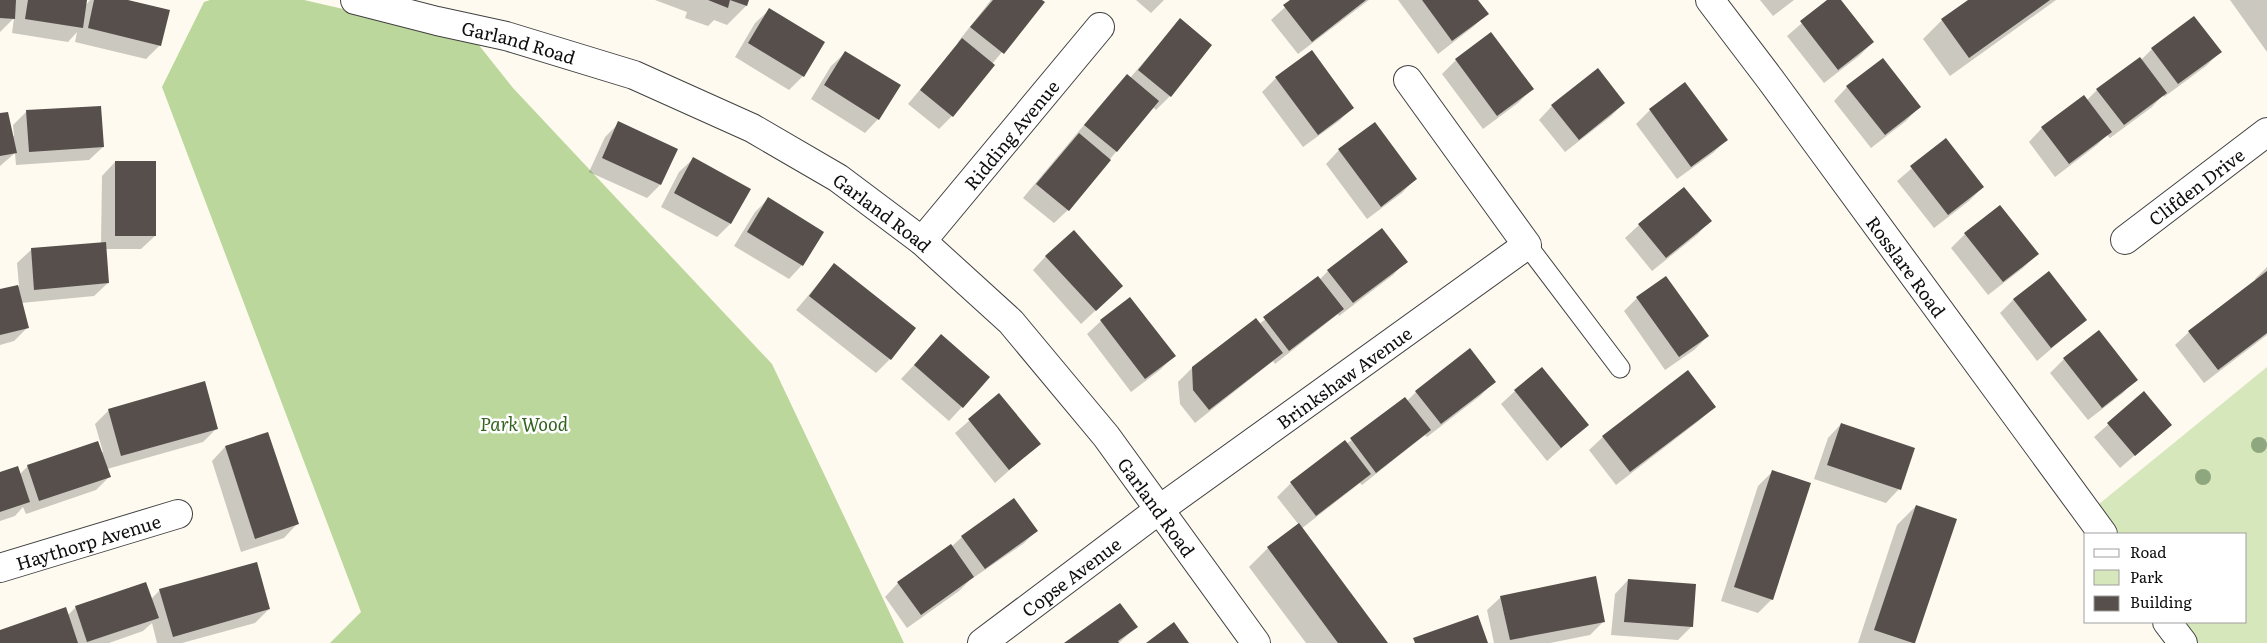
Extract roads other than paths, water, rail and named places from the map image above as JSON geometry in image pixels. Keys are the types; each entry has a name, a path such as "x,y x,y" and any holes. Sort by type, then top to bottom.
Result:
{"street":[{"name":"Garland Road","path":"355,0 506,36 634,75 752,128 838,178 922,241 1011,322 1106,436 1256,643"},
{"name":"Rosslare Road","path":"1710,0 2102,533"},
{"name":"Ridding Avenue","path":"922,241 1100,26"},
{"path":"1408,80 1527,245"},
{"name":"Clifden Drive","path":"2125,240 2267,132"},
{"name":"Brinkshaw Avenue","path":"1160,509 1527,245"},
{"name":"Copse Avenue","path":"982,643 1160,509"},
{"name":"Haythorp Avenue","path":"0,568 178,514"},
{"path":"2168,623 2183,643"}],"lane":[{"path":"1527,245 1620,368"}],"park label":[{"name":"Park Wood","path":"524,423"}]}
